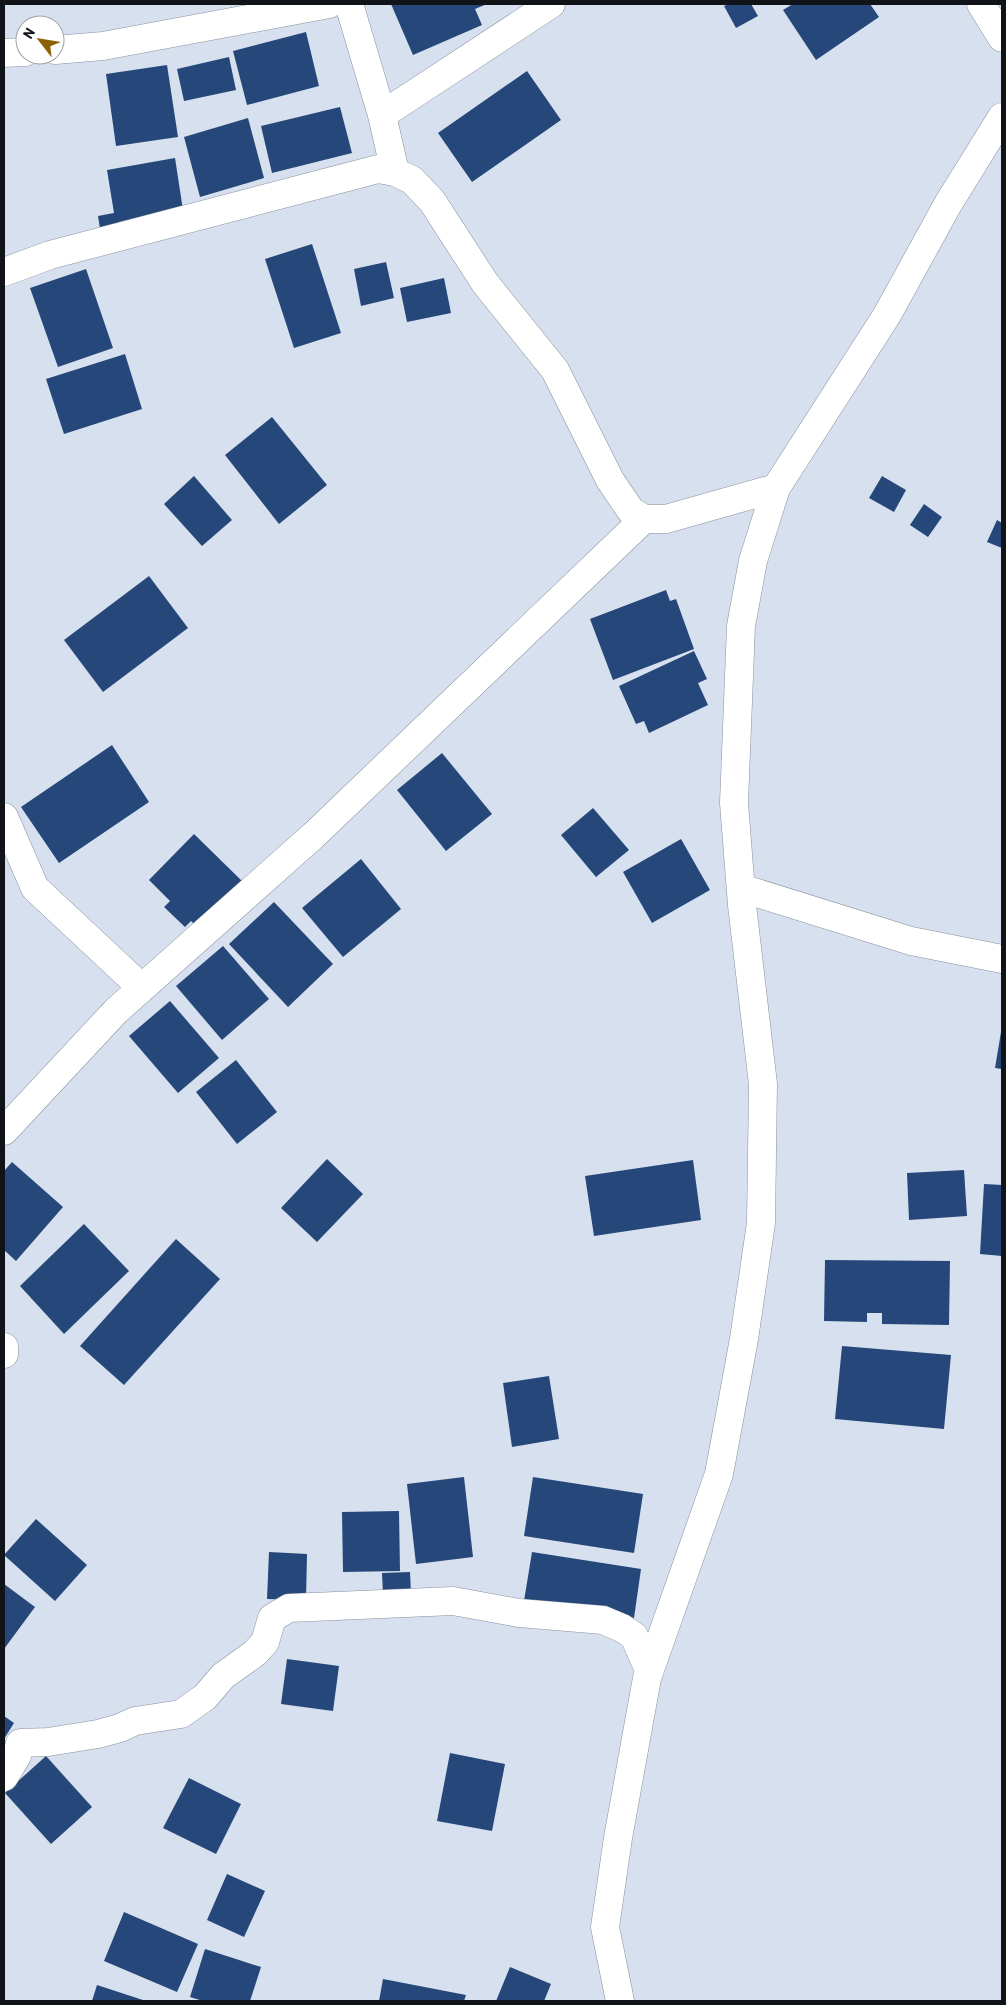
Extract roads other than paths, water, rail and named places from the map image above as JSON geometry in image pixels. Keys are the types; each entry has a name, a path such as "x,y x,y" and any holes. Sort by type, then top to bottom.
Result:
{"street":[{"path":"65,49 103,46 329,4"},
{"path":"349,4 382,115 395,172"},
{"path":"382,115 551,4"},
{"path":"981,4 1002,38"},
{"path":"620,2001 604,1928 620,1828 649,1670 719,1474 744,1339 761,1223 763,1084 741,888 734,803 741,626 753,562 776,488 887,315 948,204 1002,117"},
{"path":"4,272 50,255 378,169 395,172 412,180 432,201 485,283 555,370 610,480 631,511 644,519 666,519 776,488"},
{"path":"4,1132 116,1011 314,835 644,519"},
{"path":"4,817 35,888 142,988"},
{"path":"741,888 911,941 1002,959"},
{"path":"4,1347 4,1354"},
{"path":"4,1777 17,1756 20,1743 48,1742 98,1734 120,1728 135,1721 181,1714 192,1708 205,1697 223,1676 255,1653 265,1642 272,1618 289,1608 453,1601 519,1613 603,1620 622,1628 634,1636 649,1670"}]}
